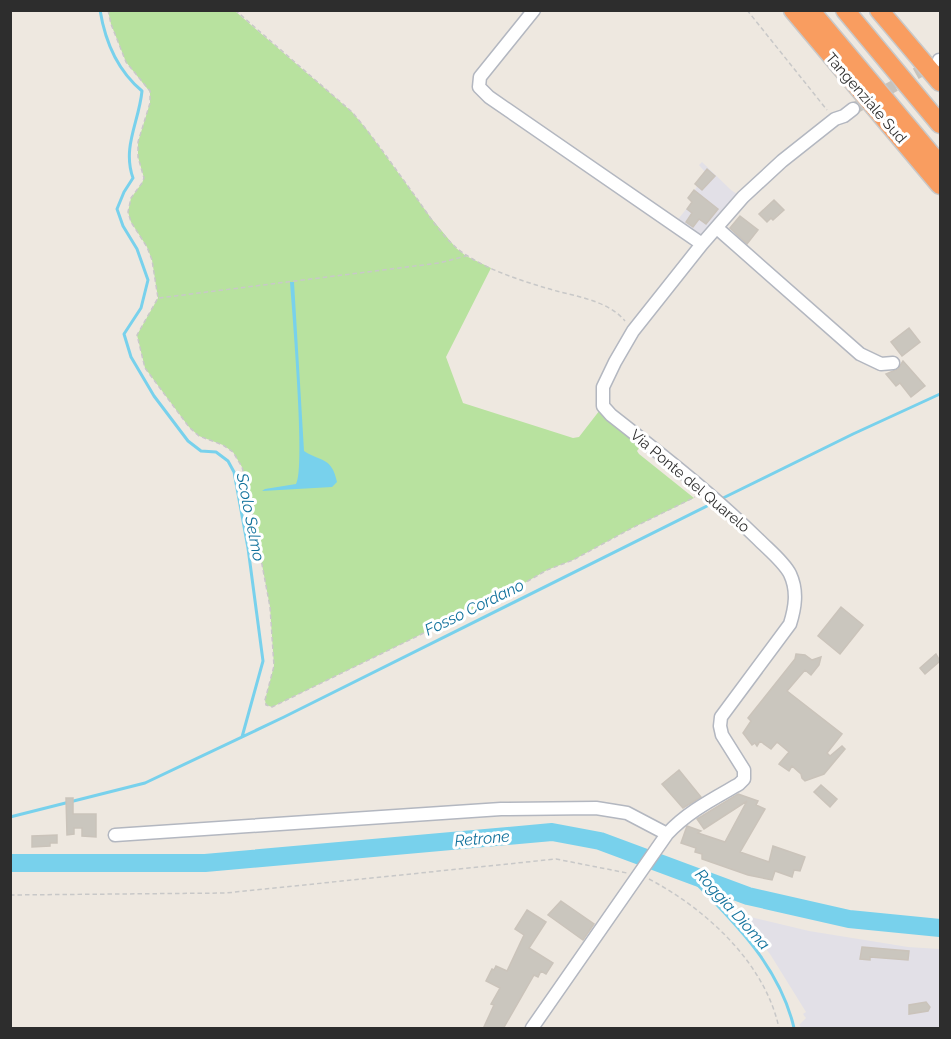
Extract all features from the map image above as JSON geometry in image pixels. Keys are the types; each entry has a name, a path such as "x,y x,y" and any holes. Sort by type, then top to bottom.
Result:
{"highway":[{"name":"Tangenziale Sud","path":"793,10 940,185"},
{"name":"Tangenziale Sud","path":"810,10 940,165"},
{"path":"845,10 940,124"},
{"path":"879,10 940,82"}],"street":[{"path":"534,10 480,77 479,87 489,97 702,244"},
{"name":"Via Ponte del Quarelo","path":"532,1029 667,834 691,812 744,779 744,770 722,735 721,717 790,624 795,607 795,593 790,574 727,508 611,415 603,406 603,387 633,331 702,244 743,197 782,161 835,119 854,109"},
{"path":"717,228 860,354 880,364 893,363"},
{"path":"115,835 501,809 596,808 627,813 667,834"}],"path":[{"path":"108,10 126,62 150,92 150,103 138,142 138,157 144,178 131,198 128,212 152,260 158,298 137,335 144,368 194,432 233,452 242,467 270,607 274,666 265,700 268,707 514,589 547,570 573,560 630,529 710,494"},
{"path":"235,10 352,112 456,248 491,268 544,288 605,306 622,317 633,331"},
{"path":"747,10 835,119"},
{"path":"158,298 439,263 466,255"},
{"path":"10,896 226,893 556,859 639,873 688,902 717,927 740,953 761,984 777,1019 779,1029"}],"shaded area":[{"path":"702,162 740,196 702,241 675,223 692,202 688,198 697,187 695,184 705,172 699,165"},
{"path":"738,914 809,931 908,947 940,949 940,1028 802,1028 799,1025 806,1018 803,1014 806,1012 770,954"}],"green space":[{"path":"108,11 235,11 352,112 456,248 466,256 491,268 446,357 463,403 573,438 579,437 603,406 644,441 637,451 639,454 694,498 573,560 547,570 514,589 272,707 266,705 265,700 274,666 270,607 242,467 233,452 223,445 199,436 189,427 145,368 137,335 158,298 152,260 128,212 131,198 144,178 138,157 138,142 150,103 150,92 126,62"}],"water":[{"path":"290,282 294,282 304,451 329,464 337,482 332,487 262,491 296,484 299,472 299,422"}],"building":[{"path":"707,169 715,176 702,190 695,184"},
{"path":"694,190 718,209 706,224 699,219 693,227 686,222 692,213 687,209 692,202 688,198"},
{"path":"774,200 784,210 773,220 771,218 767,222 759,214"},
{"path":"740,216 758,230 747,244 730,228"},
{"path":"909,328 920,342 902,356 891,342"},
{"path":"903,361 925,386 911,397 900,383 896,386 886,374 898,369"},
{"path":"841,607 863,625 840,654 818,636"},
{"path":"796,654 805,655 812,660 821,657 819,665 811,675 805,670 787,691 842,734 827,753 830,756 842,746 845,749 824,774 805,781 792,766 789,771 779,764 789,752 777,742 771,749 760,741 757,746 755,743 752,745 743,733 751,721 748,718 795,659"},
{"path":"936,654 940,661 925,674 920,668"},
{"path":"679,770 701,797 683,808 662,784"},
{"path":"821,785 837,799 830,807 814,792"},
{"path":"738,794 758,801 756,805 765,809 740,852 769,862 773,846 805,857 800,871 794,870 792,877 775,871 772,880 748,875 702,859 702,854 695,852 696,848 681,843 687,826 701,831 698,833 725,842 747,801 704,829 697,819"},
{"path":"66,798 73,798 73,814 96,814 96,837 82,836 82,828 74,828 74,834 67,835"},
{"path":"57,835 57,843 50,843 50,846 32,847 32,836"},
{"path":"561,901 594,924 583,940 548,915"},
{"path":"527,910 546,922 529,948 553,963 546,974 541,971 538,977 534,975 503,1029 483,1029 494,1005 491,1004 500,988 486,981 496,966 507,971 524,935 515,929"},
{"path":"862,947 909,951 908,960 870,957 870,960 860,959"},
{"path":"926,1002 930,1007 928,1011 909,1014 909,1005"}],"waterway":[{"name":"Scolo Selmo","path":"100,10 105,33 119,65 142,91 130,145 129,156 133,178 117,209 123,226 137,249 148,280 141,308 124,334 131,357 154,396 188,441 201,451 216,452 228,461 234,472 248,548 263,661 242,737"},
{"name":"Fosso Cordano","path":"719,500 940,394"},
{"name":"Fosso Cordano","path":"10,817 145,783 284,717 713,503"},
{"name":"Retrone","path":"10,863 205,863 552,832 600,841 748,896 849,919 940,928"},
{"name":"Roggia Dioma","path":"684,871 750,942 777,983 787,1004 794,1028"}],"tunnel":[{"path":"853,109 933,64"}]}
